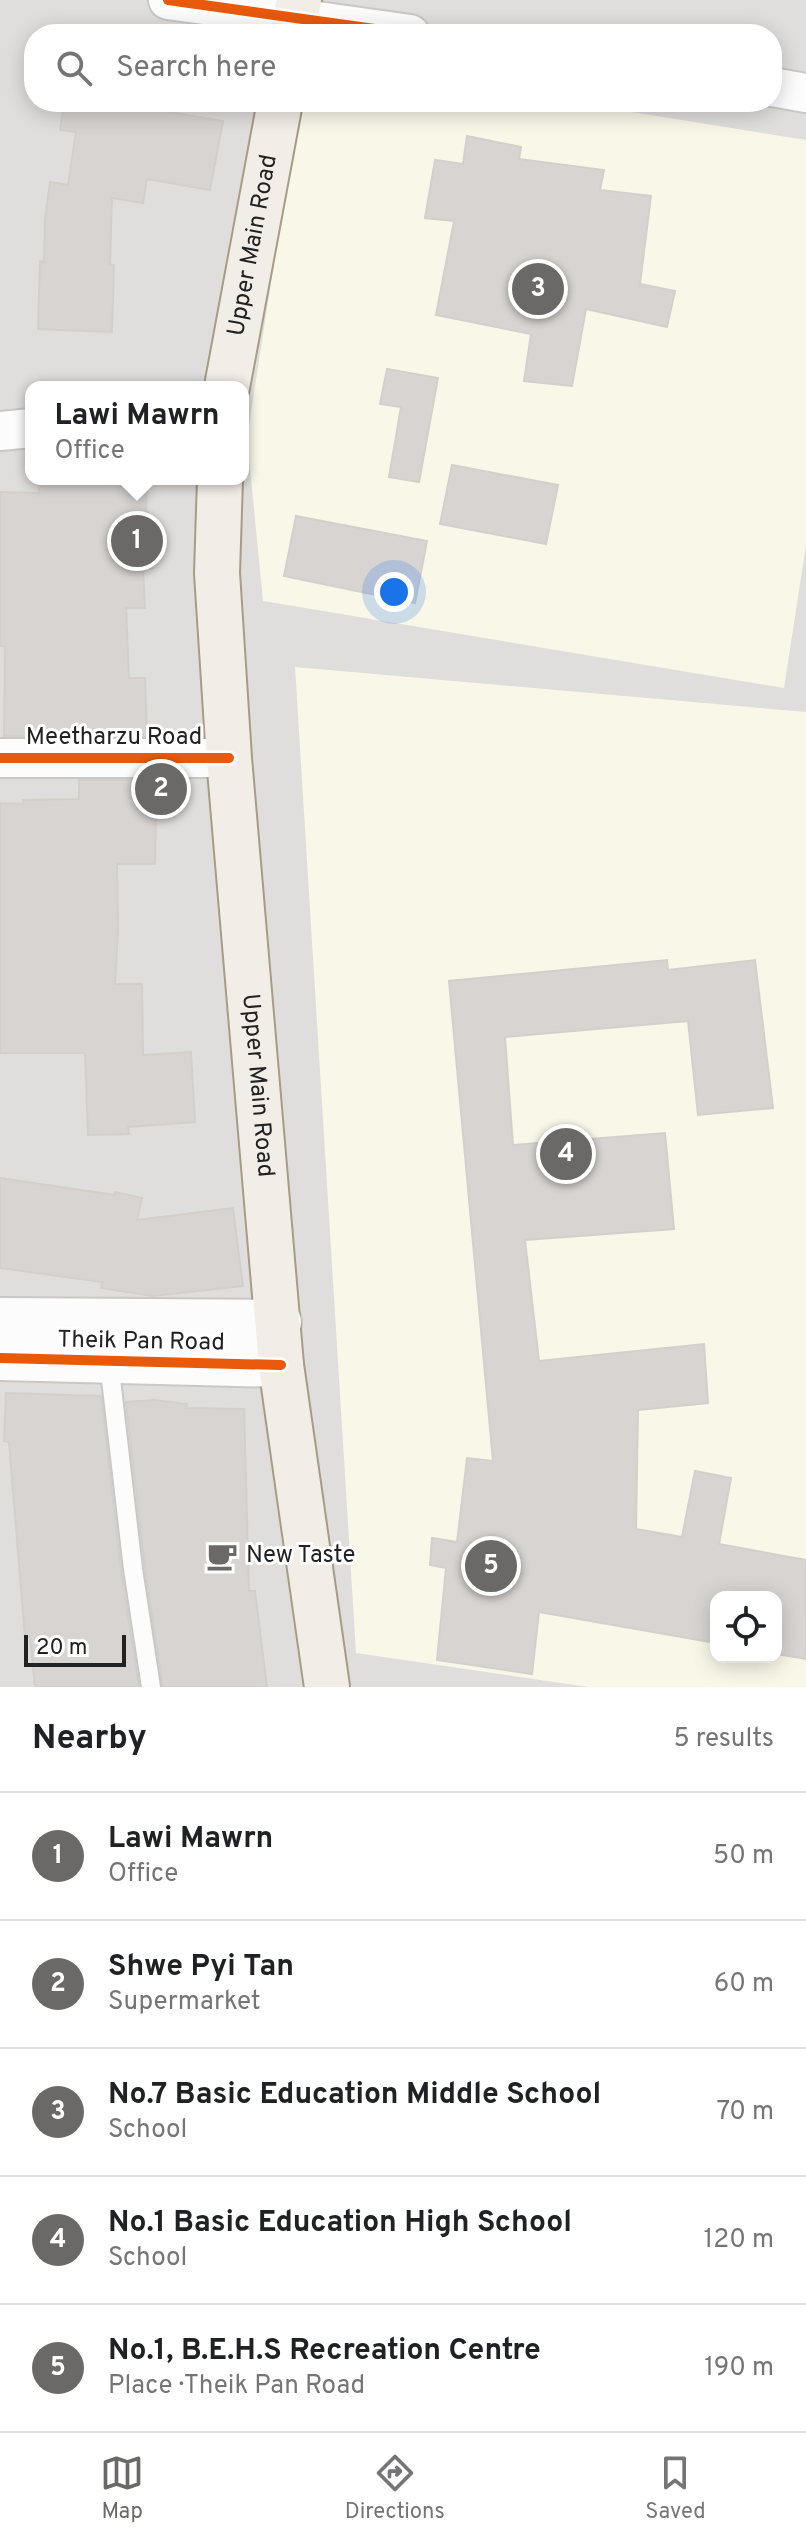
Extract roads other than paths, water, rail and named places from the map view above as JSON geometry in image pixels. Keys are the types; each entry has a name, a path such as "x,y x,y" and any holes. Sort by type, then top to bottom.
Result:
{"main road":[{"name":"Upper Main Road","path":"228,381 278,112"},
{"name":"Upper Main Road","path":"220,485 217,573 229,758 281,1365 327,1687"}],"street":[{"path":"168,0 338,24"},
{"path":"782,89 806,93"},
{"path":"0,431 25,429"},
{"name":"Meetharzu Road","path":"0,758 229,758"},
{"name":"Theik Pan Road","path":"0,1320 279,1322"},
{"name":"Theik Pan Road","path":"0,1358 281,1365"}],"lane":[{"path":"109,1362 133,1569 151,1687"}],"place":[{"name":"No.7 Basic Education Middle School","path":"538,289"},
{"name":"Lawi Mawrn","path":"137,541"},
{"name":"Shwe Pyi Tan","path":"161,789"},
{"name":"No.1 Basic Education High School","path":"566,1154"},
{"name":"New Taste","path":"222,1556"},
{"name":"No.1, B.E.H.S Recreation Centre","path":"491,1566"}]}
